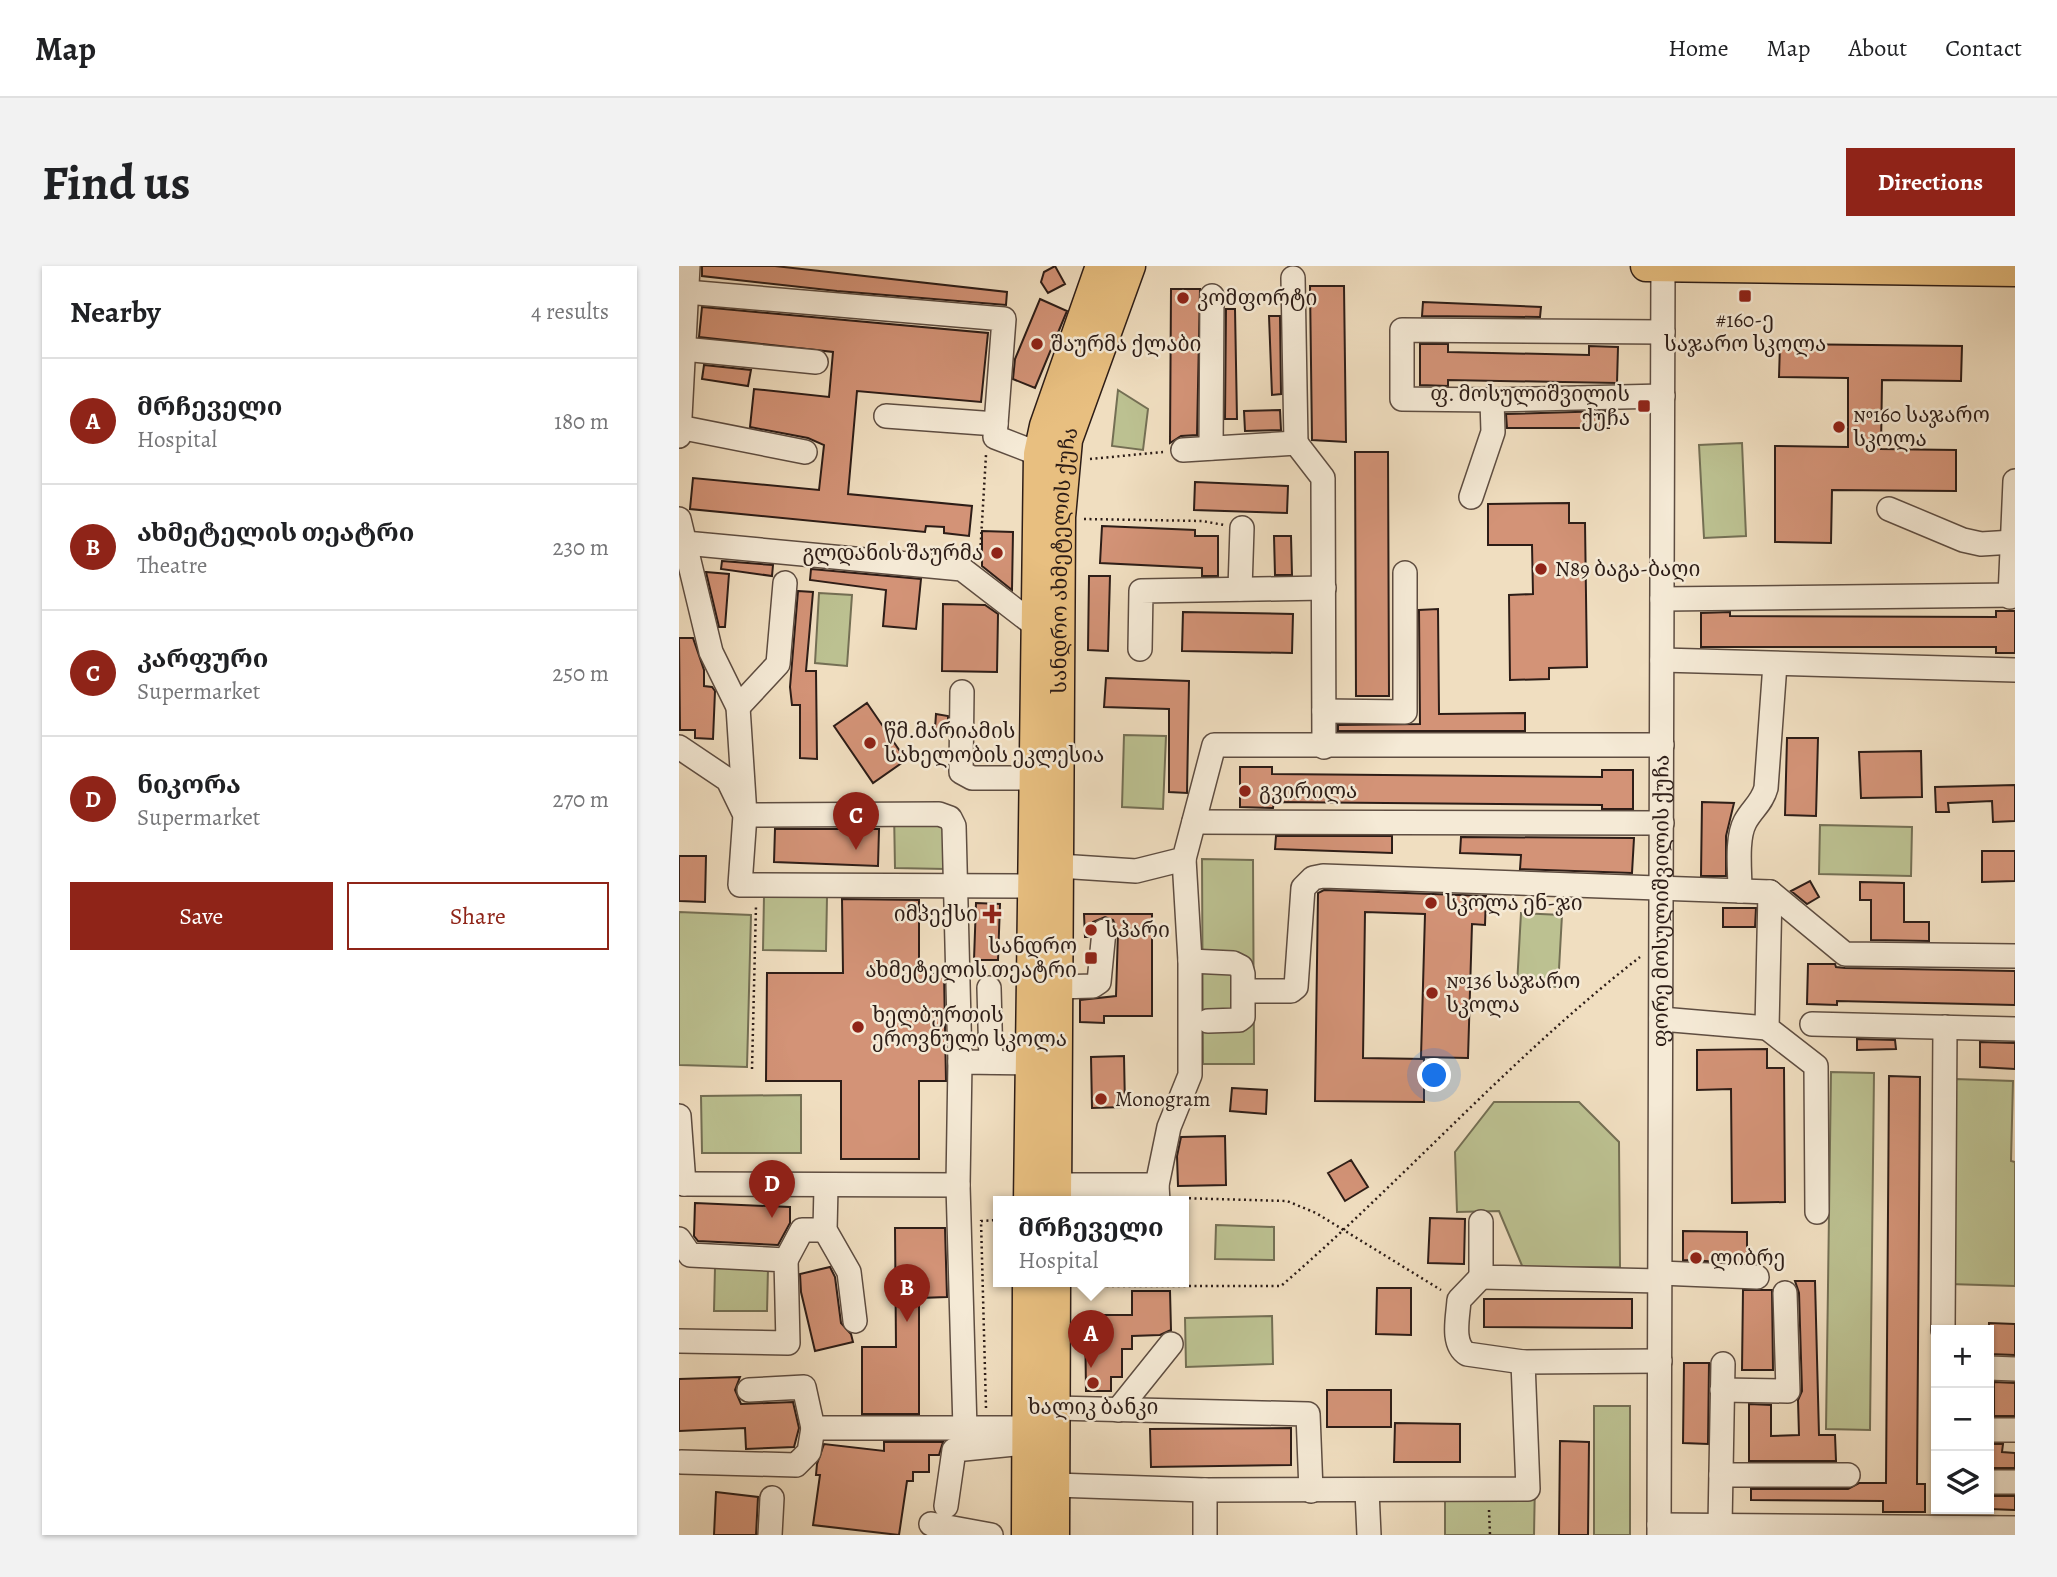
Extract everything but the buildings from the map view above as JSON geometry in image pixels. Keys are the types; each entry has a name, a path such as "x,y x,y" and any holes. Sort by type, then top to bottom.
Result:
{"main road":[{"name":"სანდრო ახმეტელის ქუჩა","path":"1056,1193 1043,1106 1031,1063 1050,879 1034,778 1043,645 1067,440 1095,325 1101,266"},
{"name":"სანდრო ახმეტელის ქუჩა","path":"1059,518 1039,454 1045,426 1095,325 1130,266"},
{"path":"1646,266 2015,271"},
{"name":"სანდრო ახმეტელის ქუჩა","path":"1030,1196 1057,987 1050,879 1043,645"},
{"path":"1028,1287 1038,1423 1055,1485 1054,1535"},
{"path":"1027,1535 1038,1423 1064,1287"}],"street":[{"path":"679,436 688,266"},
{"name":"ფორე მოსულიშვილის ქუჩა","path":"1659,1530 1663,266"},
{"path":"1293,278 1296,443 1323,478 1324,747"},
{"path":"687,292 1004,318 995,430"},
{"path":"1211,448 1212,296"},
{"path":"1663,332 1402,330 1402,399 1663,396"},
{"path":"683,349 816,362"},
{"path":"1471,497 1493,432 1492,400"},
{"path":"885,416 995,430 1039,454"},
{"path":"680,427 805,452"},
{"path":"1183,450 1296,443"},
{"path":"1662,598 2013,596 2015,481"},
{"path":"1889,509 1963,540 1981,544 2014,527"},
{"path":"679,520 711,652 738,707 745,815 740,885 957,883 1050,879 1136,871 1184,859"},
{"path":"1240,589 1242,528"},
{"path":"685,542 962,569 978,579 1043,645"},
{"path":"1324,711 1405,712 1405,573"},
{"path":"738,707 778,664 785,583"},
{"path":"1140,649 1141,591 1324,588"},
{"path":"1662,660 2015,670"},
{"path":"1740,891 1742,834 1745,823 1762,801 1766,788 1775,664"},
{"path":"962,692 961,772 972,778 1034,778"},
{"path":"1056,1193 1157,1195 1169,1127 1190,1075 1189,961 1184,859 1214,745 1662,745"},
{"path":"679,747 727,780 745,815"},
{"path":"745,815 939,814 950,818 954,826 960,1062 958,1185 976,1429"},
{"path":"1194,822 1662,822"},
{"path":"1244,991 1291,991 1296,987 1302,897 1306,883 1313,878 1770,892 1845,954 2015,956"},
{"path":"1766,1028 1770,892"},
{"path":"1057,987 1093,986 1099,982 1104,931"},
{"path":"1189,961 1233,963 1241,967 1243,1017 1238,1020 1208,1021"},
{"path":"989,988 991,1062"},
{"path":"1661,1019 1766,1028 1816,1066 1817,1212"},
{"path":"1812,1024 2015,1029"},
{"path":"1943,1325 1945,1027"},
{"path":"960,1062 1031,1063"},
{"path":"679,1116 681,1187 958,1185"},
{"path":"826,1187 825,1230 849,1272 855,1321"},
{"path":"1481,1222 1481,1278"},
{"path":"679,1341 789,1343 786,1260 802,1230 825,1230"},
{"path":"679,1239 690,1255 786,1260"},
{"path":"1660,1361 1523,1362 1467,1354 1457,1342 1459,1300 1481,1278 1757,1277"},
{"path":"1722,1390 1788,1391 1785,1293"},
{"path":"1118,1410 1171,1344"},
{"path":"1055,1485 1311,1491 1528,1489 1523,1362"},
{"path":"1720,1525 1723,1364"},
{"path":"1994,1368 2015,1369"},
{"path":"681,1462 796,1465 809,1452 813,1428 804,1387 749,1390"},
{"path":"813,1428 976,1429 1038,1423 1118,1410 1308,1414 1311,1491"},
{"path":"946,1506 954,1450 1038,1423"},
{"path":"1994,1430 2015,1430"},
{"path":"1721,1475 1849,1475"},
{"path":"1994,1482 2015,1482"},
{"path":"1205,1490 1205,1535"},
{"path":"1367,1491 1369,1535"},
{"path":"770,1535 772,1498"},
{"path":"1659,1530 1720,1525 1940,1518 2015,1528"},
{"path":"931,1524 991,1535"}],"path":[{"path":"978,579 986,445 995,430"},
{"path":"1083,460 1183,450"},
{"path":"1059,518 1202,521 1242,528"},
{"path":"752,1069 756,885"},
{"path":"1189,1285 1281,1286 1343,1232 1394,1178 1540,1039 1661,941"},
{"path":"1157,1195 1179,1196"},
{"path":"1189,1196 1287,1201 1316,1213 1343,1232 1459,1300"},
{"path":"976,1429 982,1221 993,1220"},
{"path":"1489,1489 1490,1535"}],"green space":[{"path":"1118,390 1148,409 1143,450 1112,446"},
{"path":"1742,443 1746,536 1704,538 1699,445"},
{"path":"819,593 852,595 847,666 815,663"},
{"path":"1124,735 1166,736 1163,809 1122,807"},
{"path":"894,811 945,811 946,869 895,868"},
{"path":"1820,825 1912,827 1911,876 1819,874"},
{"path":"1202,859 1253,860 1254,1064 1203,1064"},
{"path":"764,896 827,897 826,951 763,950"},
{"path":"679,912 751,915 747,1067 679,1065"},
{"path":"1521,913 1562,915 1558,987 1517,985"},
{"path":"1831,1072 1874,1073 1870,1430 1826,1429"},
{"path":"1955,1079 2013,1081 2011,1161 2015,1162 2015,1286 1949,1284"},
{"path":"801,1095 801,1153 702,1153 701,1096"},
{"path":"1494,1102 1579,1102 1619,1142 1620,1267 1523,1268 1499,1211 1457,1212 1455,1152"},
{"path":"1216,1225 1274,1227 1274,1260 1215,1259"},
{"path":"715,1268 768,1268 767,1311 714,1311"},
{"path":"1272,1316 1273,1364 1186,1367 1185,1318"},
{"path":"1594,1406 1630,1406 1630,1535 1594,1535"},
{"path":"1445,1480 1535,1481 1534,1535 1445,1535"}],"place":[{"name":"#160-ე საჯარო სკოლა","path":"1745,296"},
{"name":"კომფორტი","path":"1183,298"},
{"name":"შაურმა ქლაბი","path":"1037,344"},
{"name":"ფ. მოსულიშვილის ქუჩა","path":"1644,406"},
{"name":"№160 საჯარო სკოლა","path":"1839,427"},
{"name":"გლდანის შაურმა","path":"997,553"},
{"name":"N89 ბაგა-ბაღი","path":"1541,569"},
{"name":"წმ.მარიამის სახელობის ეკლესია","path":"870,743"},
{"name":"გვირილა","path":"1245,791"},
{"name":"კარფური","path":"856,850"},
{"name":"სკოლა ენ-ჯი","path":"1431,903"},
{"name":"იმპექსი","path":"992,914"},
{"name":"სპარი","path":"1091,930"},
{"name":"სანდრო ახმეტელის თეატრი","path":"1091,958"},
{"name":"№136 საჯარო სკოლა","path":"1432,993"},
{"name":"ხელბურთის ეროვნული სკოლა","path":"858,1027"},
{"name":"Monogram","path":"1101,1099"},
{"name":"ნიკორა","path":"772,1218"},
{"name":"ლიბრე","path":"1696,1258"},
{"name":"ახმეტელის თეატრი","path":"907,1322"},
{"name":"მრჩეველი","path":"1091,1368"},
{"name":"ხალიკ ბანკი","path":"1093,1383"}]}
